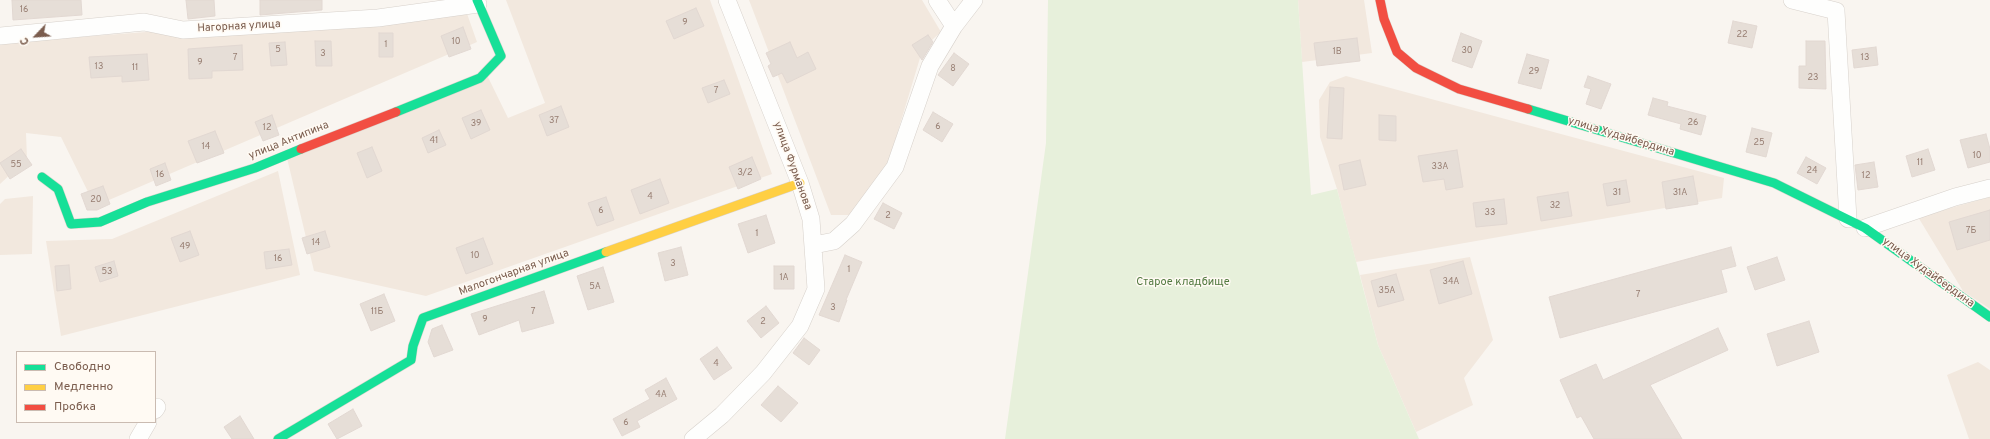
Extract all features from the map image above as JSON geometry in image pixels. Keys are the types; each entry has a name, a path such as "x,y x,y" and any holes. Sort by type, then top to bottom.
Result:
{"street":[{"name":"улица Фурманова","path":"693,439 722,415 763,373 800,326 816,289 811,219 800,183 727,0"},
{"path":"937,0 954,26"},
{"path":"814,245 834,241 853,224 895,168 930,66 954,26 974,0"},
{"name":"улица Худайбердина","path":"1380,0 1384,19 1397,52 1416,68 1459,89 1774,183 1865,228 1990,317"},
{"path":"1792,0 1836,11 1848,219"},
{"name":"Нагорная улица","path":"0,36 144,22 183,30 378,18 477,2"},
{"name":"улица Антипина","path":"42,177 58,189 71,224 100,222 147,202 262,165 480,78 500,56 477,2"},
{"name":"Малогончарная улица","path":"278,439 411,360 413,346 423,318 800,183"},
{"name":"улица Худайбердина","path":"1865,228 1955,197 1990,188"},
{"path":"138,439 147,423"}],"shaded area":[{"path":"506,0 710,0 772,174 426,296 314,271 287,158 486,73 508,118 545,103"},
{"path":"749,0 922,0 941,32 923,48 888,164 852,215 831,215"},
{"path":"1298,0 1364,0 1372,53 1302,62"},
{"path":"465,8 477,42 95,206 61,137 26,133 27,159 0,184 0,43"},
{"path":"1346,76 1724,178 1722,198 1356,262 1337,189 1320,137 1319,100 1330,82"},
{"path":"278,171 300,275 61,336 46,241 112,239"},
{"path":"33,196 32,254 0,255 0,204 5,199"},
{"path":"1990,197 1990,309 1963,291 1918,217"},
{"path":"1470,257 1493,340 1464,378 1473,405 1416,432 1378,345 1360,275"},
{"path":"1978,362 1990,370 1990,439 1969,439 1947,375"}],"green space":[{"name":"Старое кладбище","path":"1048,0 1298,0 1311,195 1337,189 1378,345 1419,439 1005,439 1046,143"}],"building":[{"path":"12,0 81,0 82,15 13,20"},
{"path":"186,0 214,0 215,16 188,19"},
{"path":"260,0 322,0 322,10 260,15"},
{"path":"696,8 704,26 674,39 666,21"},
{"path":"1733,21 1757,26 1752,48 1728,43"},
{"path":"463,27 471,49 449,57 441,36"},
{"path":"379,33 393,33 393,57 379,57"},
{"path":"1461,33 1482,41 1472,68 1452,61"},
{"path":"928,35 933,42 922,60 912,45"},
{"path":"1357,38 1360,61 1317,66 1314,43"},
{"path":"315,41 331,41 332,66 316,66"},
{"path":"1806,41 1825,41 1826,89 1799,88 1799,66 1806,66"},
{"path":"285,42 287,65 271,66 269,43"},
{"path":"790,42 797,58 808,52 816,69 787,83 782,73 773,77 768,66 771,64 766,53"},
{"path":"242,45 243,70 212,71 212,78 189,79 188,49"},
{"path":"1876,47 1878,65 1854,68 1852,50"},
{"path":"954,53 969,64 953,86 938,75"},
{"path":"147,54 149,80 122,82 122,76 91,78 89,57"},
{"path":"1527,54 1549,60 1541,89 1518,83"},
{"path":"1588,76 1611,84 1601,109 1586,104 1591,89 1584,87"},
{"path":"724,80 730,94 708,103 702,88"},
{"path":"1330,87 1344,88 1342,139 1327,138"},
{"path":"1653,98 1668,102 1667,106 1706,116 1701,135 1680,129 1681,124 1648,115"},
{"path":"561,106 569,127 547,136 539,115"},
{"path":"481,110 490,130 471,139 462,118"},
{"path":"933,112 953,124 942,142 923,130"},
{"path":"272,115 279,135 263,141 255,122"},
{"path":"1379,115 1396,116 1396,141 1379,140"},
{"path":"1752,128 1772,133 1766,157 1746,152"},
{"path":"439,130 446,145 428,153 422,138"},
{"path":"215,131 224,153 197,163 188,141"},
{"path":"1986,134 1990,149 1990,162 1968,168 1960,140"},
{"path":"372,147 382,171 367,178 357,153"},
{"path":"21,149 32,165 10,179 0,163"},
{"path":"1928,149 1935,170 1912,177 1906,156"},
{"path":"1457,150 1463,187 1446,190 1444,179 1423,182 1418,156"},
{"path":"752,157 761,179 738,189 729,167"},
{"path":"1806,157 1826,168 1817,184 1797,173"},
{"path":"1360,160 1366,185 1344,190 1339,165"},
{"path":"1874,162 1878,187 1858,190 1855,165"},
{"path":"165,163 171,180 156,186 150,169"},
{"path":"1693,176 1698,204 1666,209 1662,182"},
{"path":"660,179 669,203 640,214 631,190"},
{"path":"1626,180 1630,202 1607,206 1603,184"},
{"path":"103,186 110,204 97,210 87,210 81,194"},
{"path":"1568,192 1572,216 1541,221 1537,197"},
{"path":"606,197 614,220 597,226 588,203"},
{"path":"1504,199 1507,224 1476,227 1473,203"},
{"path":"883,203 902,213 894,229 874,219"},
{"path":"1990,210 1990,240 1957,250 1949,222"},
{"path":"766,215 775,243 748,253 738,224"},
{"path":"190,231 199,255 180,262 171,238"},
{"path":"325,231 330,247 307,254 302,238"},
{"path":"483,238 493,264 466,274 456,248"},
{"path":"681,247 688,275 665,281 658,253"},
{"path":"1731,247 1736,266 1721,270 1727,292 1560,338 1549,297"},
{"path":"289,249 292,265 266,269 264,252"},
{"path":"845,255 862,262 846,300 839,322 819,315"},
{"path":"1777,257 1785,280 1755,290 1747,267"},
{"path":"114,261 118,276 100,282 95,267"},
{"path":"1463,261 1472,294 1439,304 1430,270"},
{"path":"69,265 71,289 57,291 55,266"},
{"path":"774,266 794,266 794,289 774,289"},
{"path":"603,267 614,302 588,310 577,276"},
{"path":"1396,274 1404,300 1378,307 1371,281"},
{"path":"544,291 554,323 522,332 519,320 479,335 471,314"},
{"path":"384,294 395,321 371,331 360,304"},
{"path":"766,306 779,323 761,338 747,321"},
{"path":"1809,321 1819,352 1777,366 1767,334"},
{"path":"442,325 453,350 434,357 428,342 432,329"},
{"path":"1718,328 1728,350 1650,385 1682,439 1594,439 1581,416 1577,418 1560,380 1596,364 1603,380"},
{"path":"804,338 820,350 809,365 793,353"},
{"path":"717,347 732,368 714,380 700,359"},
{"path":"666,378 677,399 637,421 640,427 622,436 613,419 650,399 645,390"},
{"path":"778,386 798,403 781,422 761,405"},
{"path":"353,409 362,426 337,439 328,424"},
{"path":"240,416 254,439 232,439 224,427"}],"traffic: fast":[{"path":"396,112 480,78 501,56 477,0"},
{"path":"1528,109 1774,183 1865,228 1990,317"},
{"path":"42,177 58,189 71,224 100,222 147,202 255,168 301,149"},
{"path":"278,439 411,360 413,346 423,318 606,252"}],"traffic: slow":[{"path":"606,252 800,183"}],"traffic: jam":[{"path":"1380,0 1384,19 1397,52 1416,68 1459,89 1528,109"},
{"path":"301,149 396,112"}]}
